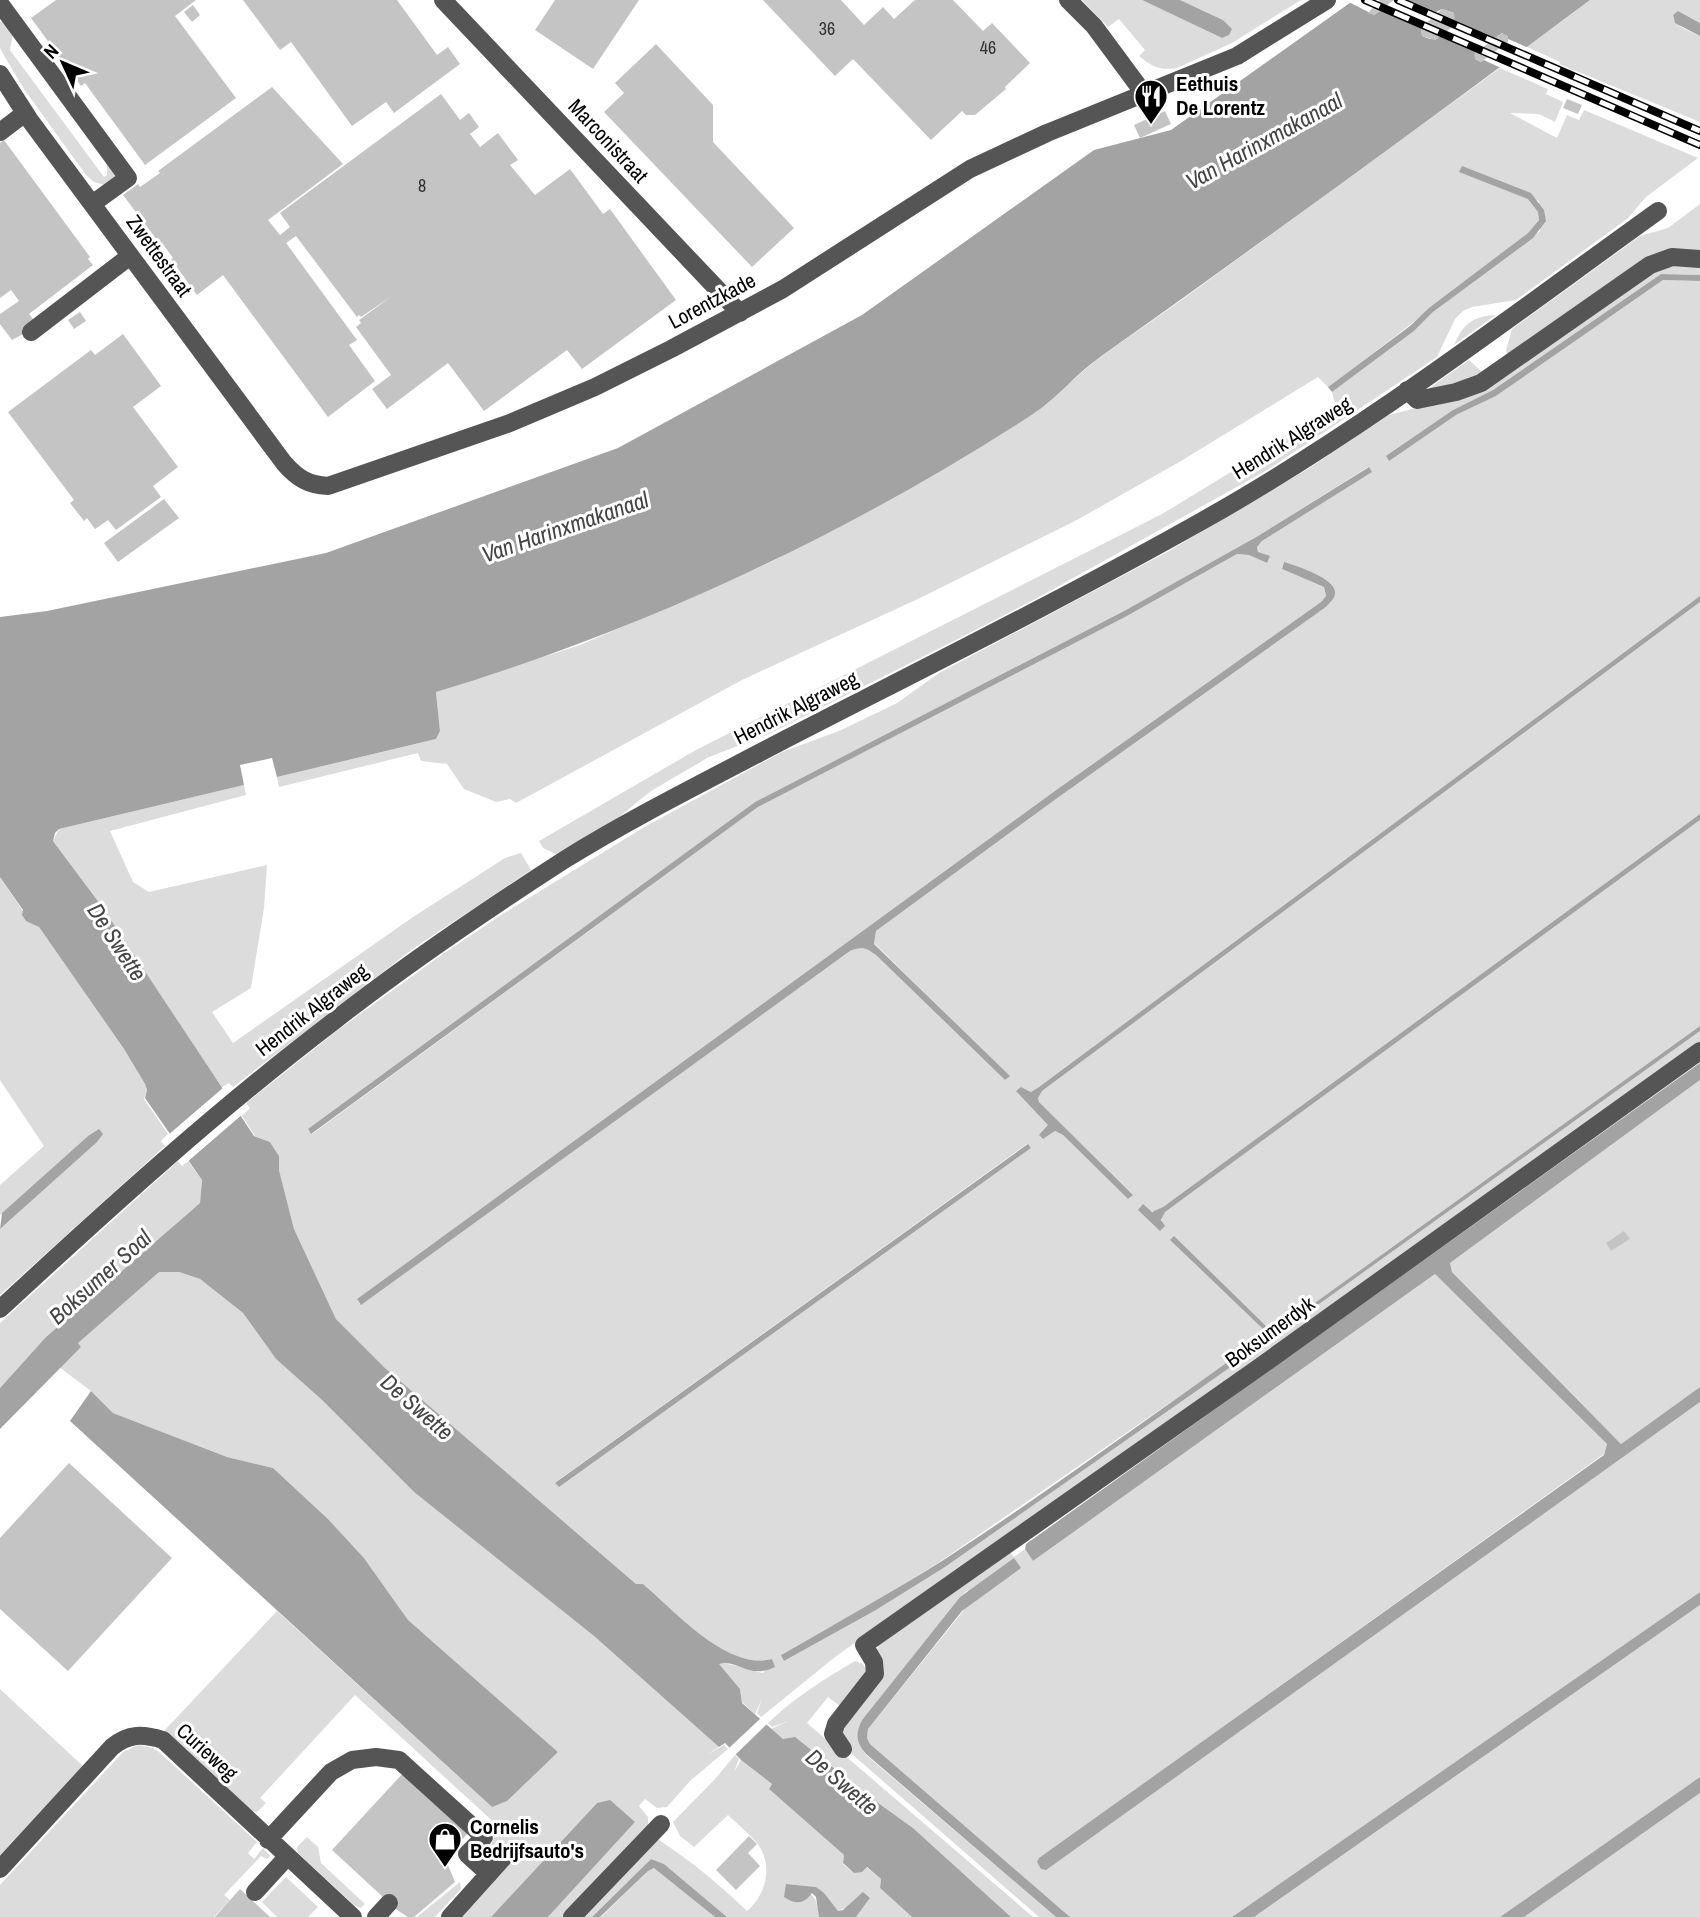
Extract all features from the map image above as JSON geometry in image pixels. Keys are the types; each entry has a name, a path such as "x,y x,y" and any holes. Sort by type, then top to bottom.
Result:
{"street":[{"name":"Marconistraat","path":"443,0 740,313"},
{"path":"1068,0 1094,26 1145,95"},
{"name":"Lorentzkade","path":"284,463 302,480 314,485 342,483 576,396 740,313 829,261 970,169 1046,133 1237,56 1327,0"},
{"path":"3,4 128,178 92,204"},
{"name":"Zwettestraat","path":"2,84 284,463"},
{"path":"0,132 25,113"},
{"name":"Hendrik Algraweg","path":"0,1309 172,1154 335,1020 419,957 570,856 676,796 1043,607 1204,520 1345,433 1658,211"},
{"path":"31,332 131,256"},
{"path":"1407,390 1417,400 1456,392 1481,383 1650,265 1671,257 1700,259"},
{"name":"Boksumerdyk","path":"843,1749 833,1734 836,1724 875,1674 874,1662 864,1645 1258,1368 1700,1051"},
{"name":"Curieweg","path":"0,1869 112,1747 133,1735 147,1735 163,1740 353,1917"},
{"path":"268,1840 331,1772 352,1760 376,1757 399,1760 484,1837 467,1854 489,1874"},
{"path":"572,1917 661,1824"},
{"path":"255,1892 287,1857"},
{"path":"450,1917 504,1857"},
{"path":"376,1917 389,1903"}],"shaded area":[{"path":"1082,0 1142,0 1222,38 1223,20 1180,0 1301,0 1232,43 1177,68 1166,69 1152,65 1139,56 1145,50 1119,19 1108,27"},
{"path":"1590,0 1700,0 1700,23 1678,11 1673,15 1679,26 1700,36 1700,122 1559,64 1560,62 1527,47"},
{"path":"4,21 13,33 10,50 104,177 107,175 107,163 116,176 105,185 94,182 86,175 24,89 0,48 0,22"},
{"path":"1500,68 1548,89 1546,94 1563,102 1555,122 1539,114 1510,113 1557,138 1567,115 1579,120 1584,110 1698,158 1646,197 1627,219 1516,300 1463,311 1455,319 1437,357 1269,469 1041,596 952,642 769,734 709,757 651,791 614,821 556,854 543,848 539,841 696,750 1162,514 1336,408 1332,392 1540,231 1539,201 1460,172 1528,198 1538,212 1539,220 1528,233 1328,387 1318,377 1181,461 1077,520 920,598 742,680 516,803 510,799 496,802 464,789 447,764 421,761 418,753 279,787 277,777 436,739 440,731 436,692 580,645 692,597 773,561 909,488 1036,412 1096,360"},
{"path":"1700,204 1700,252 1683,251 1508,356 1506,350 1512,329 1640,236 1668,228"},
{"path":"1674,263 1700,265 1700,275 1661,274 1493,390 1453,410 1456,415 1496,396 1663,280 1700,281 1700,596 1039,1087 1031,1092 1021,1087 1017,1091 1046,1121 1048,1125 1043,1139 1055,1131 1063,1135 1128,1199 1132,1194 1039,1102 1042,1091 1700,602 1700,814 1163,1207 1150,1211 1162,1223 1164,1212 1700,820 1700,1026 1277,1330 1268,1328 1170,1240 1264,1330 1265,1337 1253,1347 1255,1350 1700,1031 1700,1043 835,1657 761,1717 757,1713 762,1699 755,1714 742,1702 740,1689 718,1664 729,1664 763,1673 772,1659 755,1660 737,1656 720,1648 686,1623 643,1584 636,1584 385,1368 336,1319 294,1229 279,1170 279,1156 270,1142 255,1136 242,1116 250,1108 246,1103 338,1030 440,956 501,915 646,826 782,752 839,731 897,703 939,673 1169,551 1311,467 1389,415 1474,393 1652,270","holes":["1368,467 1371,472 1262,541 1257,547 1258,552 1267,563 1249,555 1237,554 1127,616 758,807 312,1134 308,1130 755,802 1124,611 1258,536","1284,562 1335,593 1326,607 876,931 874,943 1009,1076 1005,1080 877,956 864,949 854,949 360,1304 357,1299 1326,596 1324,587 1282,569","1027,1144 1031,1148 555,1483","1239,1355 1241,1359 945,1567 876,1610 784,1661 782,1654 874,1603 941,1561"]},
{"path":"1496,315 1454,345 1470,322"},
{"path":"1469,360 1481,374 1454,387 1428,389"},
{"path":"244,785 246,795 110,831 133,882 149,892 267,865 264,908 251,988 212,1012 233,1043 413,917 505,858 521,853 531,870 414,948 233,1087 229,1083 221,1088 103,908 53,841 59,829"},
{"path":"0,877 23,911 39,927 124,1049 145,1084 147,1090 144,1099 168,1134 161,1141 165,1146 0,1295 0,1229 96,1142 88,1136 0,1215 0,1185 44,1146 0,1080"},
{"path":"1700,1080 1700,1387 1621,1444 1452,1272 1450,1263"},
{"path":"178,1161 182,1166 188,1161 202,1180 200,1203 46,1337 0,1388 0,1323"},
{"path":"159,1271 179,1272 200,1279 243,1313 276,1359 322,1400 414,1492 594,1636 719,1747 707,1755 724,1745 728,1749 690,1781 667,1807 657,1808 645,1799 639,1806 648,1817 648,1826 563,1917 548,1917 635,1822 597,1803 491,1917 461,1917 513,1860 500,1847 491,1845 498,1826 355,1695 260,1798 266,1803 257,1812 252,1811 164,1731 277,1611 492,1807 558,1752 408,1620 364,1558 328,1519 273,1468 227,1457 113,1413 91,1391 59,1367 81,1347 77,1343"},
{"path":"1435,1274 1607,1444 1604,1454 1037,1862 1046,1869 1700,1402 1700,1592 1232,1917 1070,1917 870,1744 867,1738 868,1729 968,1605 968,1590 862,1720 859,1742 866,1755 1056,1917 1039,1917 845,1748 841,1735 843,1727 879,1645 1010,1552 1014,1557 1025,1549 1033,1561"},
{"path":"1700,1605 1700,1777 1500,1917 1254,1917"},
{"path":"855,1661 863,1664 868,1673 840,1706 828,1697 807,1723 1033,1917 1011,1917 913,1828 817,1754 783,1739 771,1729 788,1721 772,1727 768,1723 788,1705"},
{"path":"0,1689 84,1767 0,1858"},
{"path":"139,1745 159,1752 257,1842 248,1853 254,1859 263,1848 270,1856 267,1859 261,1856 224,1895 230,1900 214,1917 0,1917 0,1885 123,1752"},
{"path":"735,1755 739,1759 734,1772 741,1760 772,1784 769,1789 844,1855 843,1864 854,1873 866,1867 881,1879 880,1888 912,1917 856,1917 870,1898 838,1911 816,1887 786,1884 814,1897 819,1917 727,1917 664,1864 651,1859 592,1917 580,1917 655,1840 659,1840 694,1865 747,1911 754,1904 763,1887 766,1869 762,1850 750,1835 728,1815 694,1847 680,1836 673,1822"},
{"path":"1700,1793 1700,1917 1524,1917"},
{"path":"307,1837 318,1847 321,1863 365,1904 361,1908 355,1906 298,1853 297,1847"},
{"path":"654,1868 660,1870 715,1917 601,1917"},
{"path":"286,1877 318,1907 308,1917 277,1917 262,1902"},
{"path":"460,1882 461,1889 435,1917 417,1917"}],"water":[{"path":"1142,0 1180,0 1223,20 1232,29 1229,35 1222,38"},
{"path":"1354,0 1590,0 1100,357 1033,414 891,499 818,538 668,608 592,639 436,692 440,731 436,739 277,777 272,758 240,765 244,785 59,829 53,841 103,908 254,1136 270,1142 279,1156 279,1170 294,1229 336,1319 385,1368 636,1584 643,1584 686,1623 720,1648 737,1656 755,1660 772,1659 775,1667 758,1671 732,1664 719,1664 740,1689 742,1703 783,1739 795,1737 913,1828 1011,1917 912,1917 880,1888 881,1879 867,1867 862,1872 854,1873 843,1863 844,1855 769,1789 772,1784 741,1760 725,1743 719,1747 594,1636 414,1492 322,1400 276,1359 243,1313 200,1279 179,1272 159,1272 78,1343 81,1347 0,1429 0,1388 46,1337 200,1203 202,1180 145,1098 145,1084 124,1049 39,927 26,921 22,915 23,910 0,877 0,617 47,611 326,553 618,448 862,315 1094,150 1171,130"},
{"path":"1678,11 1700,23 1700,36 1675,23 1673,15"},
{"path":"1462,166 1531,193 1544,210 1546,221 1533,238 1332,392 1328,387 1528,233 1539,220 1538,212 1528,199 1459,172"},
{"path":"1661,274 1700,275 1700,281 1663,280 1496,396 1456,415 1389,461 1386,456 1453,410 1493,390"},
{"path":"1369,467 1372,472 1262,541 1257,547 1258,552 1270,556 1267,563 1249,555 1237,554 1127,616 758,807 311,1134 308,1129 755,802 1124,611 1258,536"},
{"path":"1284,562 1314,573 1329,582 1335,595 1326,607 876,931 874,944 1010,1076 1005,1080 877,956 864,949 854,949 361,1305 357,1299 1052,793 1321,602 1326,596 1324,587 1282,569"},
{"path":"1700,596 1700,602 1042,1091 1039,1102 1133,1195 1128,1199 1063,1135 1055,1131 1043,1139 1039,1135 1048,1125 1016,1091 1021,1087 1031,1092 1039,1087"},
{"path":"1700,814 1700,820 1165,1212 1161,1220 1165,1226 1160,1231 1138,1210 1143,1204 1152,1212 1163,1207"},
{"path":"1700,1026 1700,1031 1255,1350 1253,1347 1265,1337 1264,1330 1170,1240 1174,1236 1268,1328 1277,1330"},
{"path":"1700,1063 1700,1080 1450,1263 1452,1272 1621,1444 1700,1387 1700,1402 1046,1870 1041,1869 1037,1862 1039,1858 1604,1455 1607,1444 1435,1274 1033,1561 1025,1549 1026,1544"},
{"path":"99,1129 103,1134 97,1142 0,1229 2,1213"},
{"path":"1028,1144 1031,1148 559,1487 555,1483"},
{"path":"1239,1354 1242,1359 945,1567 876,1610 784,1661 781,1655 942,1561"},
{"path":"91,1391 113,1413 227,1457 273,1468 328,1519 364,1558 408,1620 558,1752 507,1801 492,1807 70,1421"},
{"path":"1014,1558 1021,1568 962,1611 868,1729 867,1738 870,1744 1070,1917 1056,1917 866,1754 858,1738 862,1720 960,1597"},
{"path":"1700,1592 1700,1605 1254,1917 1232,1917"},
{"path":"1700,1777 1700,1793 1524,1917 1500,1917"},
{"path":"610,1800 635,1822 548,1917 491,1917 597,1803"},
{"path":"651,1859 664,1864 727,1917 715,1917 654,1868 600,1917 592,1917"},
{"path":"786,1884 816,1887 838,1911 843,1910 863,1892 870,1898 856,1917 819,1917 816,1897 812,1893 800,1902 788,1900 784,1897"}],"pier":[{"path":"1348,0 1408,0 1436,12 1442,9 1454,13 1454,20 1495,38 1502,33 1508,39 1531,49 1503,69 1475,59 1476,52 1440,36 1435,40 1422,36 1421,28 1381,10 1374,15"},
{"path":"224,1087 244,1113 186,1163 167,1136"},
{"path":"761,1718 767,1724 735,1755 729,1748"}],"building":[{"path":"56,0 196,0 175,16 236,98 145,165 85,83 81,86 31,18"},
{"path":"243,0 397,0 437,55 448,47 460,64 394,113 386,102 352,126 291,42 280,50"},
{"path":"555,0 639,0 593,69 535,30"},
{"path":"763,0 841,0 864,25 883,7 894,19 915,0 953,0 983,31 992,23 1030,63 1006,89 975,115 966,115 962,111 931,140 853,59 835,76"},
{"path":"1380,0 1394,0 1374,15 1368,13"},
{"path":"193,5 200,15 192,22 184,12"},
{"path":"1442,9 1454,13 1455,25 1435,40 1422,36 1421,28"},
{"path":"1502,33 1508,36 1508,42 1481,62 1475,59 1474,54"},
{"path":"656,44 713,105 713,142 794,228 752,267 604,112 624,93 615,83"},
{"path":"272,87 343,164 268,220 280,235 290,227 280,213 441,94 460,120 469,113 479,127 470,134 480,147 498,133 518,160 510,165 535,195 570,169 603,214 610,209 676,300 582,369 567,350 484,411 448,363 387,409 372,389 391,375 356,327 361,323 359,320 392,296 357,317 296,236 286,243 357,340 349,345 375,381 328,417 223,275 197,295 162,243 160,244 123,195 160,173 158,171"},
{"path":"1567,99 1582,105 1578,114 1563,108"},
{"path":"1165,111 1171,124 1140,138 1134,125"},
{"path":"4,140 90,257 88,259 93,265 29,314 36,323 12,340 0,324 0,314 19,301 11,290 0,298 0,143"},
{"path":"80,312 86,321 74,329 68,320"},
{"path":"123,334 161,386 133,407 178,467 153,486 161,497 116,530 108,520 95,529 87,518 84,521 70,503 74,500 8,412 91,350 95,355"},
{"path":"164,499 179,518 118,562 104,543"},
{"path":"1624,1231 1630,1239 1611,1251 1606,1243"},
{"path":"69,1463 172,1558 68,1671 0,1609 0,1538"},
{"path":"404,1772 469,1832 445,1858 455,1882 414,1917 408,1917 397,1910 332,1850"},
{"path":"749,1836 757,1844 748,1853 760,1866 736,1890 716,1870"},
{"path":"240,1889 270,1917 215,1917"}],"railway":[{"path":"1365,0 1700,145"},
{"path":"1398,0 1700,131"}],"place":[{"name":"Eethuis De Lorentz","path":"1151,126"},
{"name":"Cornelis Bedrijfsauto's","path":"445,1869"}],"water label":[{"name":"Van Harinxmakanaal","path":"1264,141"},
{"name":"Van Harinxmakanaal","path":"565,527"},
{"name":"De Swette","path":"117,942"},
{"name":"Boksumer Soal","path":"100,1277"},
{"name":"De Swette","path":"417,1407"},
{"name":"De Swette","path":"842,1782"}]}
